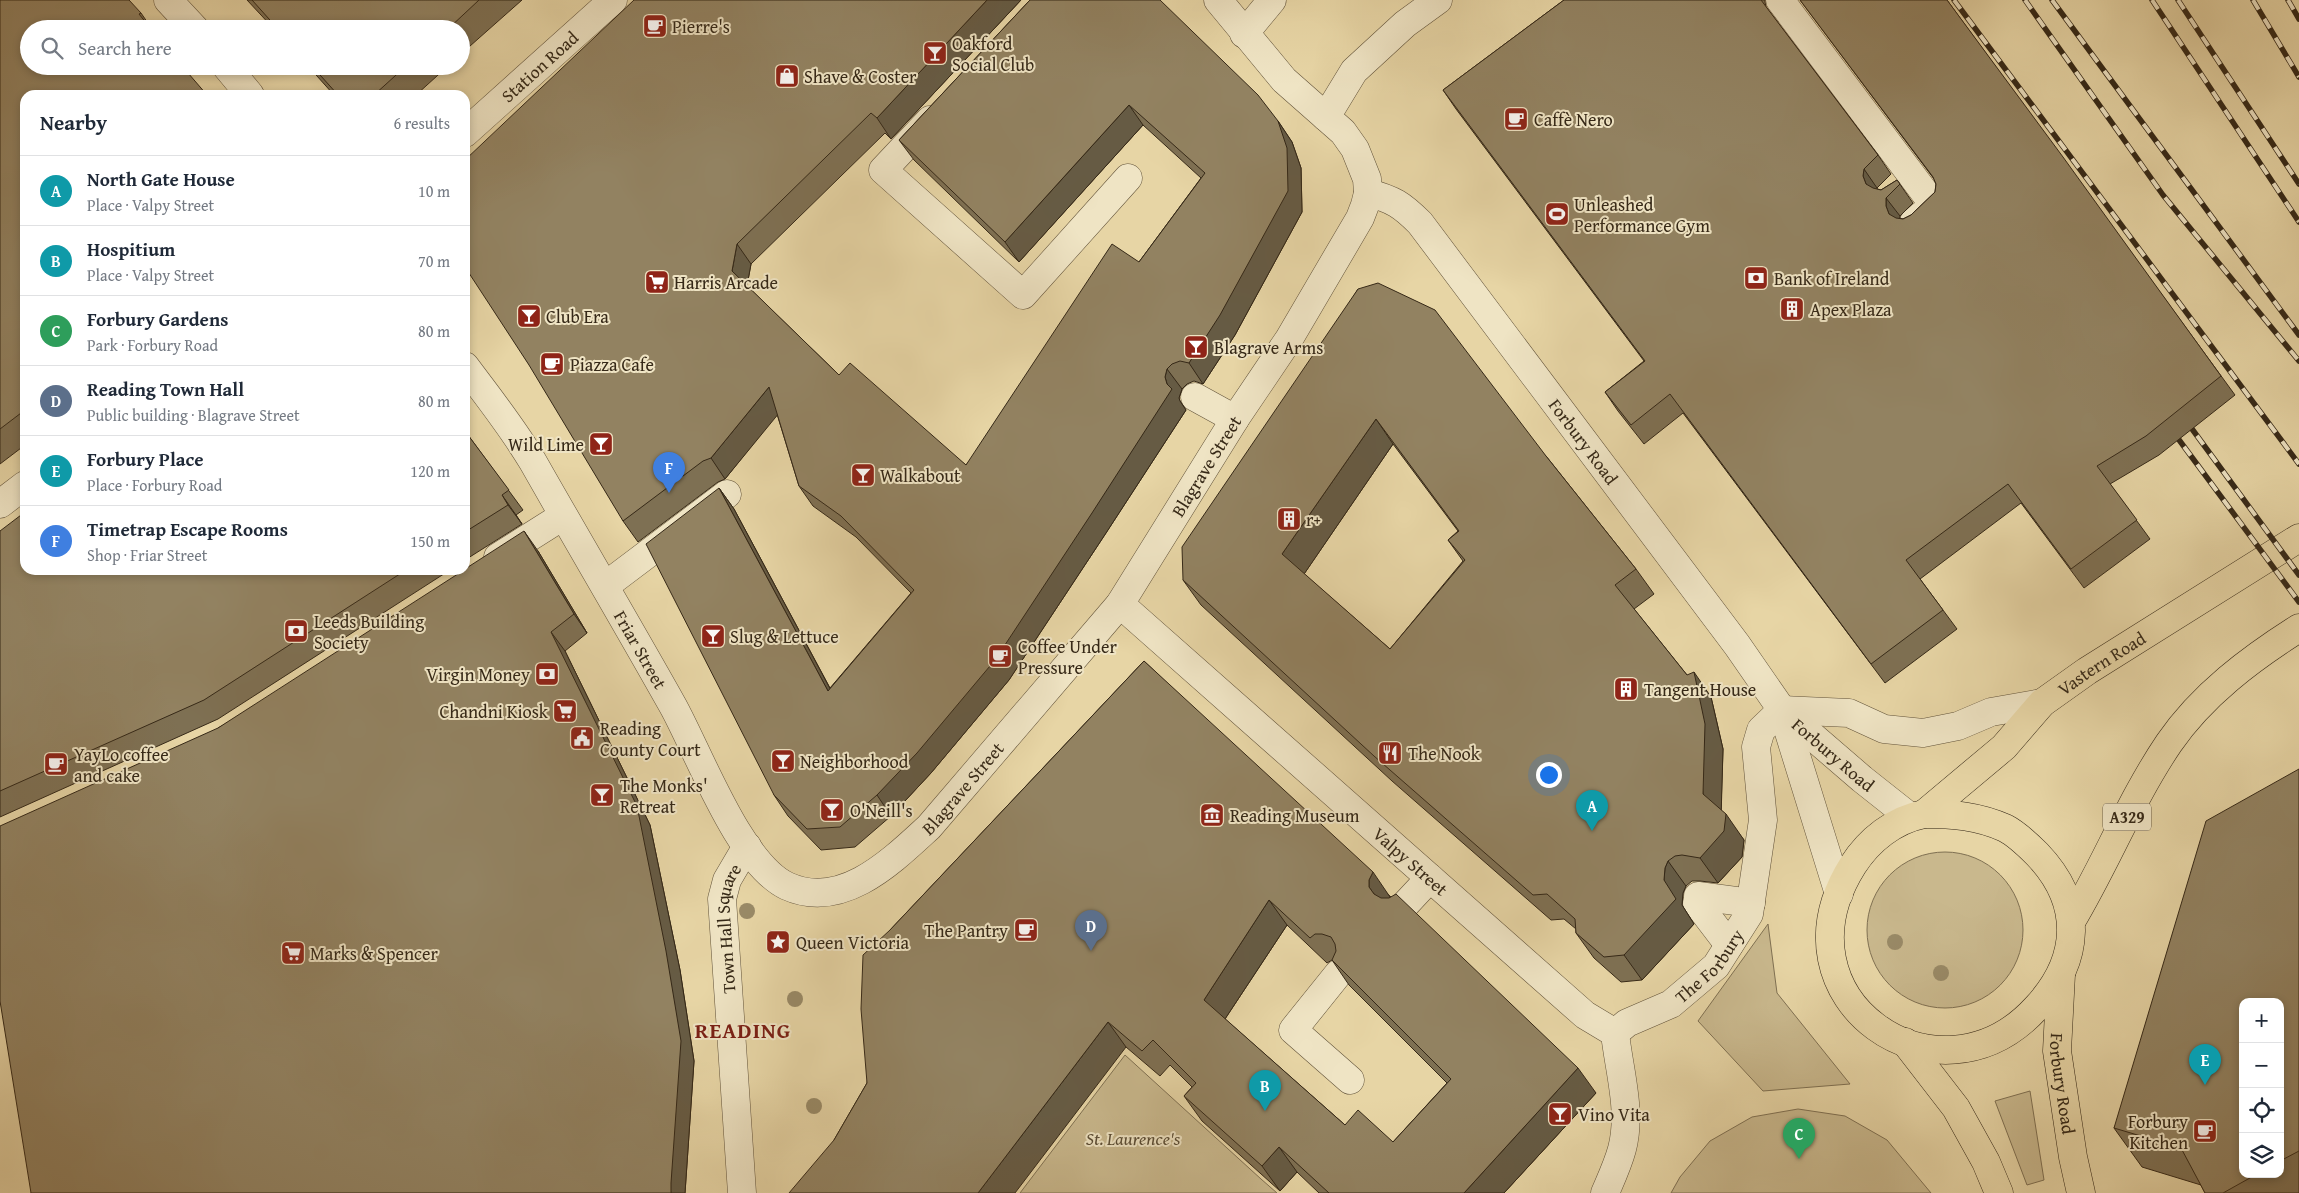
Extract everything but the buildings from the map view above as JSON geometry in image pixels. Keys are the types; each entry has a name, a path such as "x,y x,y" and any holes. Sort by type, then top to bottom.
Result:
{"main road":[{"name":"Vastern Road","path":"2061,973 2044,999 2031,1014 2014,1028 1995,1038 1953,1050 1926,1049 1883,1032 1865,1020 1849,1002 1839,986 1830,942 1835,905 1860,854 1876,838 1917,815 2004,747 2042,703 2087,671 2299,538"},
{"name":"A329","path":"2072,920 2094,883 2135,800 2169,744 2189,718 2221,685 2299,628"},
{"path":"1917,815 1958,814 1979,818 2007,829 2029,846 2049,866 2061,888 2072,920 2072,936 2061,973"},
{"name":"Forbury Road","path":"2061,973 2057,1051 2080,1193"},
{"path":"1905,1042 1956,1108 1986,1162 1999,1193"}],"street":[{"path":"168,0 186,20"},
{"name":"Station Road","path":"470,129 613,0"},
{"name":"Blagrave Street","path":"839,891 895,859 929,826 1120,604 1235,419 1289,338 1360,218 1368,193 1367,179 1355,148 1343,132 1284,80 1244,34 1218,0"},
{"path":"1244,34 1272,0"},
{"path":"1326,117 1354,71 1405,24 1438,0"},
{"path":"1780,0 1913,199"},
{"path":"233,75 246,90"},
{"path":"949,99 883,170 1024,295 1128,178"},
{"name":"Forbury Road","path":"1368,193 1391,198 1404,207 1420,223 1737,645 1782,710 1862,780 1917,815"},
{"name":"Friar Street","path":"470,373 531,460 605,586 675,709 716,795 747,846 764,868 786,886 814,894 839,891"},
{"path":"1195,397 1235,419"},
{"path":"0,504 20,488"},
{"path":"605,586 728,494"},
{"path":"480,569 563,516"},
{"name":"Valpy Street","path":"1120,604 1585,1015 1615,1033"},
{"path":"1782,710 1849,713 1884,729 1923,733 1958,726 1991,712 2042,703"},
{"name":"Forbury Road","path":"1782,710 1839,894"},
{"name":"The Forbury","path":"1615,1033 1627,1022 1671,1004 1716,966 1749,914 1762,820 1756,747 1761,730 1782,710"},
{"name":"Town Hall Square","path":"742,1193 722,899 727,880 747,846"},
{"path":"1402,908 1430,878"},
{"path":"1729,945 1697,899 1751,902"},
{"path":"1338,974 1293,1030 1350,1080"},
{"path":"1605,1193 1622,1150 1626,1128 1624,1091 1615,1033"}],"green space":[{"path":"1945,852 1975,858 1988,865 2000,875 2010,887 2017,900 2023,930 2017,960 2010,973 2000,985 1988,995 1975,1002 1945,1008 1915,1002 1902,995 1890,985 1880,973 1873,960 1867,930 1873,900 1880,887 1890,875 1902,865 1915,858"},
{"path":"1768,924 1777,993 1850,1084 1763,1091 1698,1021"},
{"name":"St. Laurence's","path":"1125,1055 1261,1179 1277,1193 1020,1193"},
{"path":"2030,1091 2044,1180 2027,1185 1995,1101"},
{"path":"1798,1109 1845,1116 1887,1140 1931,1193 1671,1193 1680,1177 1710,1141 1752,1117"}],"railway":[{"path":"1954,0 2299,464"},
{"path":"2025,0 2163,195 2299,361"},
{"path":"2052,0 2299,335"},
{"path":"2152,0 2299,222"},
{"path":"2178,0 2299,184"},
{"path":"2253,0 2299,77"},
{"path":"2288,0 2299,19"},
{"path":"2184,418 2299,575"},
{"path":"2171,429 2299,602"}],"place":[{"name":"Pierre's","path":"655,26"},
{"name":"Oakford Social Club","path":"935,53"},
{"name":"Shave & Coster","path":"787,76"},
{"name":"Caffè Nero","path":"1516,119"},
{"name":"Unleashed Performance Gym","path":"1557,214"},
{"name":"Bank of Ireland","path":"1756,278"},
{"name":"Harris Arcade","path":"657,282"},
{"name":"Apex Plaza","path":"1792,309"},
{"name":"Club Era","path":"529,316"},
{"name":"Blagrave Arms","path":"1196,347"},
{"name":"Piazza Cafe","path":"552,364"},
{"name":"Wild Lime","path":"601,444"},
{"name":"Walkabout","path":"863,475"},
{"name":"Timetrap Escape Rooms","path":"669,493"},
{"name":"r+","path":"1289,519"},
{"name":"Leeds Building Society","path":"296,631"},
{"name":"Slug & Lettuce","path":"713,636"},
{"name":"Coffee Under Pressure","path":"1000,656"},
{"name":"Virgin Money","path":"547,674"},
{"name":"Tangent House","path":"1626,689"},
{"name":"Chandni Kiosk","path":"565,711"},
{"name":"Reading County Court","path":"582,738"},
{"name":"The Nook","path":"1390,753"},
{"name":"Neighborhood","path":"783,761"},
{"name":"YayLo coffee and cake","path":"56,764"},
{"name":"The Monks' Retreat","path":"602,795"},
{"name":"O'Neill's","path":"832,810"},
{"name":"Reading Museum","path":"1212,815"},
{"name":"North Gate House","path":"1592,831"},
{"name":"The Pantry","path":"1026,930"},
{"name":"Queen Victoria","path":"778,942"},
{"name":"Reading Town Hall","path":"1091,951"},
{"name":"Marks & Spencer","path":"293,953"},
{"name":"Forbury Place","path":"2205,1085"},
{"name":"Hospitium","path":"1265,1111"},
{"name":"Vino Vita","path":"1560,1114"},
{"name":"Forbury Kitchen","path":"2205,1131"},
{"name":"Forbury Gardens","path":"1799,1159"}],"district":[{"name":"READING","path":"743,1030"}]}
